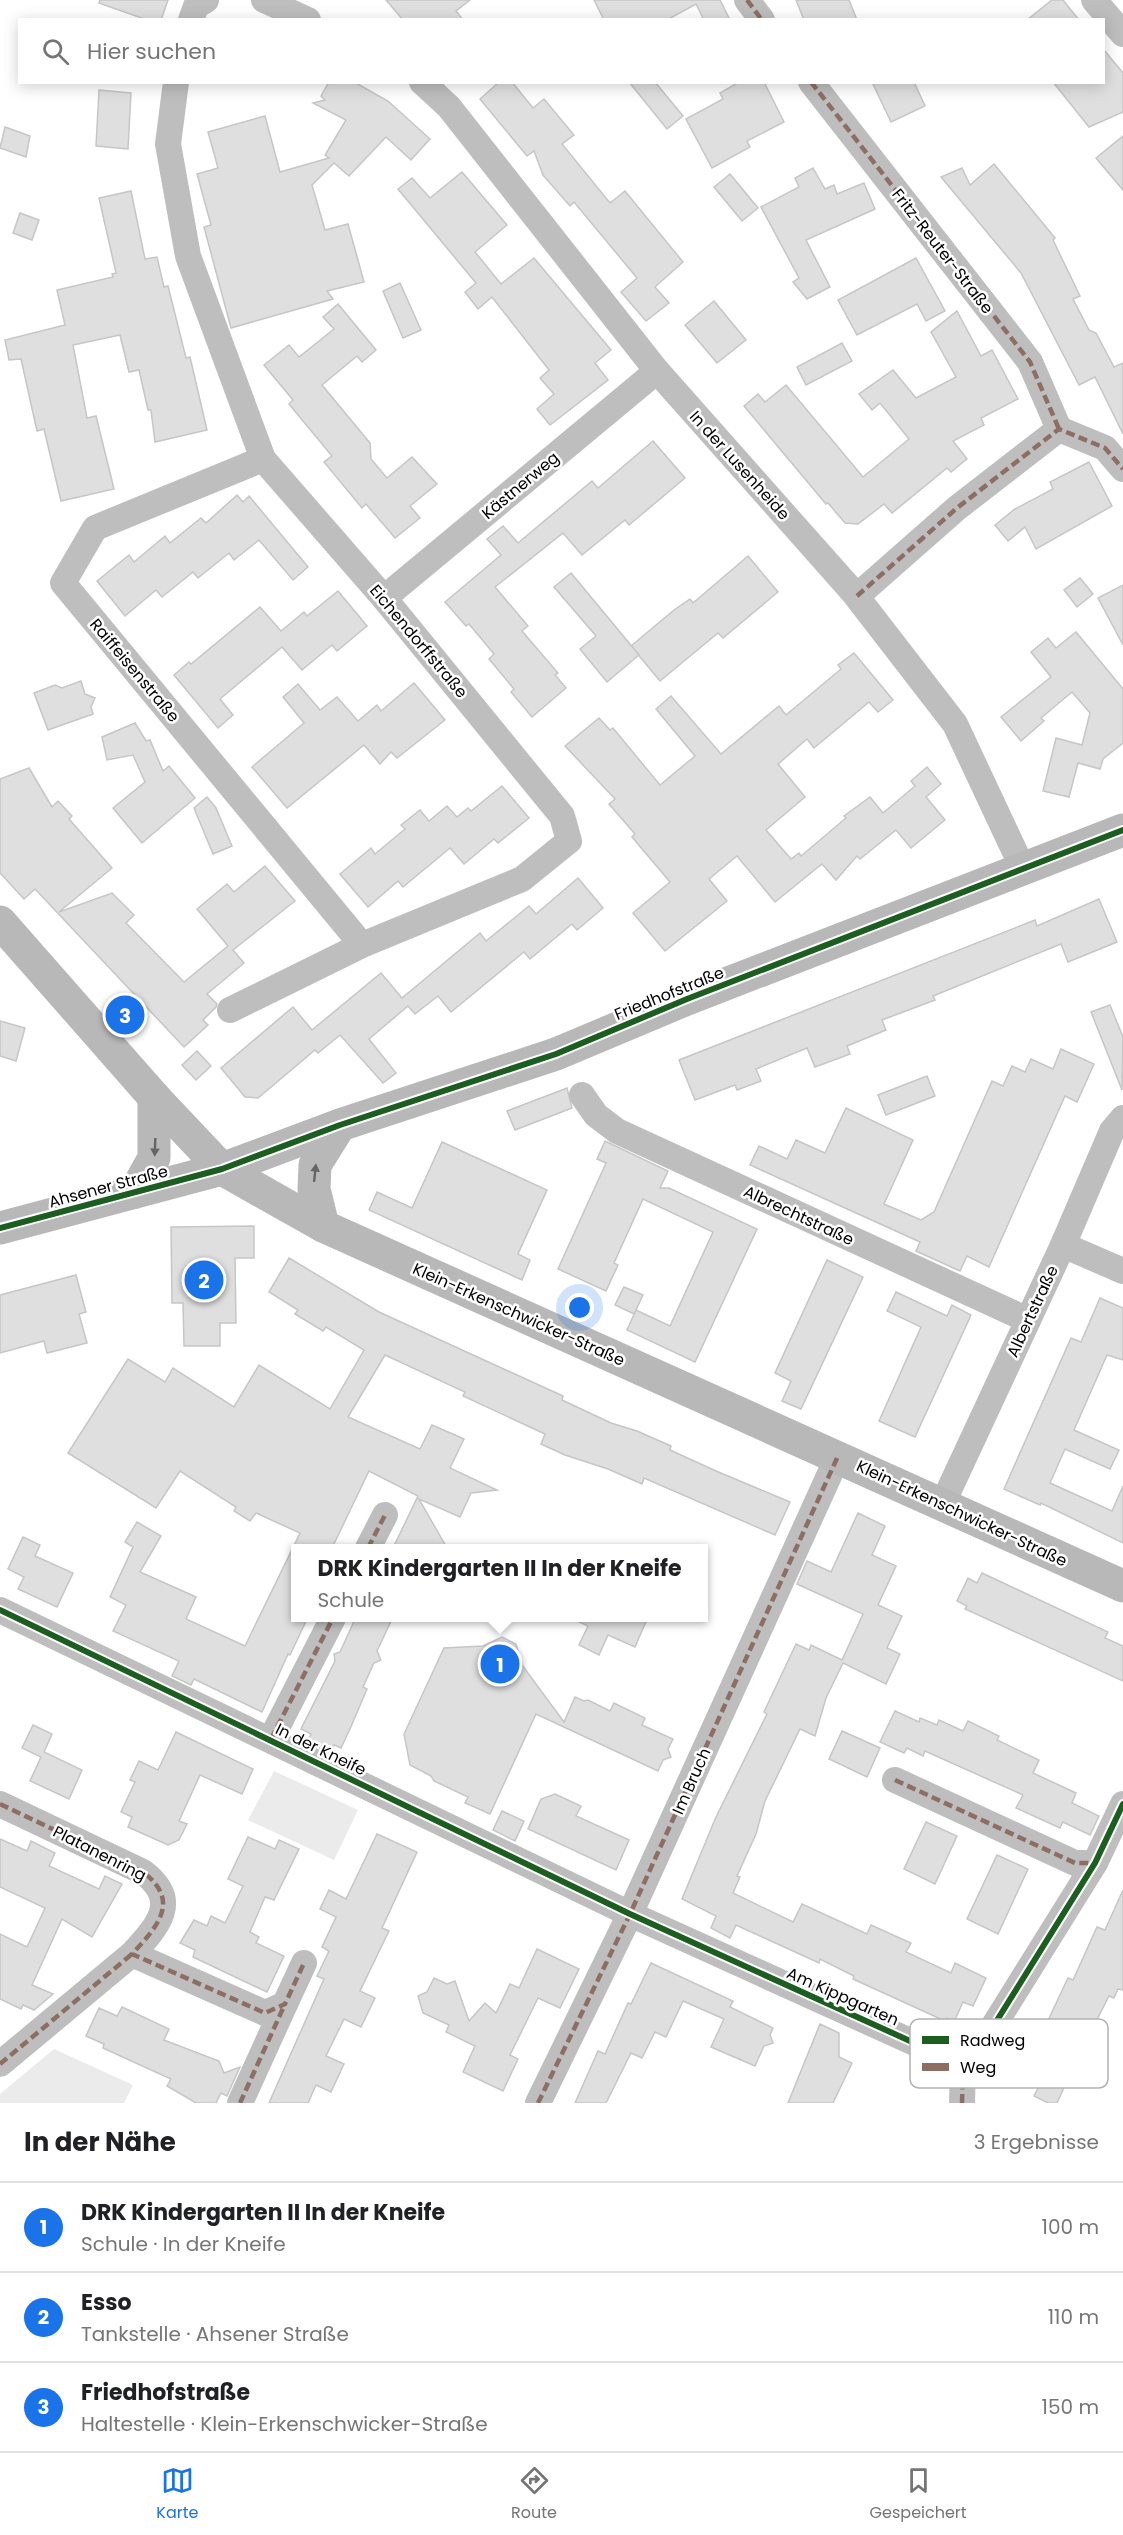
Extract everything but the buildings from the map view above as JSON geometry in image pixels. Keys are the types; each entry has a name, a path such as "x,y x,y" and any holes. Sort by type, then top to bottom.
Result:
{"main road":[{"name":"Friedhofstraße","path":"222,1169 340,1125 556,1054 687,999 1123,830"},
{"name":"Klein-Erkenschwicker-Straße","path":"0,922 154,1097 222,1169 323,1226 1123,1586"},
{"path":"135,1192 154,1158 154,1097"},
{"path":"323,1226 314,1189 315,1165 340,1125"},
{"name":"Ahsener Straße","path":"0,1228 222,1169"}],"street":[{"path":"264,0 304,18"},
{"path":"747,0 760,18"},
{"path":"1094,0 1123,34"},
{"name":"Eichendorffstraße","path":"176,84 168,144 188,256 263,459 384,598 562,816 569,841 522,879 362,945 230,1011"},
{"name":"In der Lusenheide","path":"424,84 449,107 657,371 857,596 955,724 1023,869"},
{"name":"Fritz-Reuter-Straße","path":"814,84 1030,362 1059,429"},
{"name":"Kästnerweg","path":"384,598 657,371"},
{"path":"857,596 957,508 1059,429 1106,448 1123,470"},
{"name":"Raiffeisenstraße","path":"263,459 95,528 63,583 362,945"},
{"name":"Albrechtstraße","path":"582,1095 596,1115 617,1131 1028,1320"},
{"name":"Albertstraße","path":"942,1505 1063,1245 1112,1131 1123,1118"},
{"path":"1063,1245 1123,1271"},
{"name":"Im Bruch","path":"538,2103 630,1914 838,1456"},
{"path":"370,1544 385,1515"},
{"name":"In der Kneife","path":"0,1610 630,1914"},
{"name":"In der Kneife","path":"271,1739 330,1622"},
{"path":"895,1780 1075,1863 1095,1863"},
{"name":"Platanenring","path":"0,1804 142,1872 156,1882 162,1896 162,1916 153,1932 132,1954 0,2064"},
{"path":"998,2019 1095,1863 1123,1804"},
{"name":"Am Kippgarten","path":"630,1914 910,2041"},
{"path":"132,1954 265,2013 285,2004"},
{"path":"240,2103 304,1963"},
{"path":"962,2088 962,2103"}],"shaded area":[{"path":"274,1771 358,1810 334,1860 248,1820"},
{"path":"54,2049 133,2085 124,2103 0,2103 0,2094"}],"marked path":[{"path":"747,0 760,18"},
{"path":"813,84 1030,362 1059,429"},
{"path":"857,596 957,508 1059,429 1105,448 1123,469"},
{"path":"538,2103 630,1914 838,1456"},
{"path":"370,1544 385,1515"},
{"path":"271,1739 331,1622"},
{"path":"895,1780 1075,1863 1095,1863"},
{"path":"0,1804 143,1872 155,1883 161,1893 162,1913 150,1933 132,1954 265,2013 285,2004 304,1963"},
{"path":"0,2064 132,1954"},
{"path":"240,2103 285,2004"},
{"path":"962,2088 962,2103"}],"cycle path":[{"path":"0,1228 222,1169 340,1125 556,1054 687,999 1123,830"},
{"path":"0,1610 630,1914 910,2041"},
{"path":"998,2019 1095,1863 1123,1804"}],"place":[{"name":"Friedhofstraße","path":"125,1015"},
{"name":"Esso","path":"204,1280"},
{"name":"DRK Kindergarten II In der Kneife","path":"500,1664"}]}
